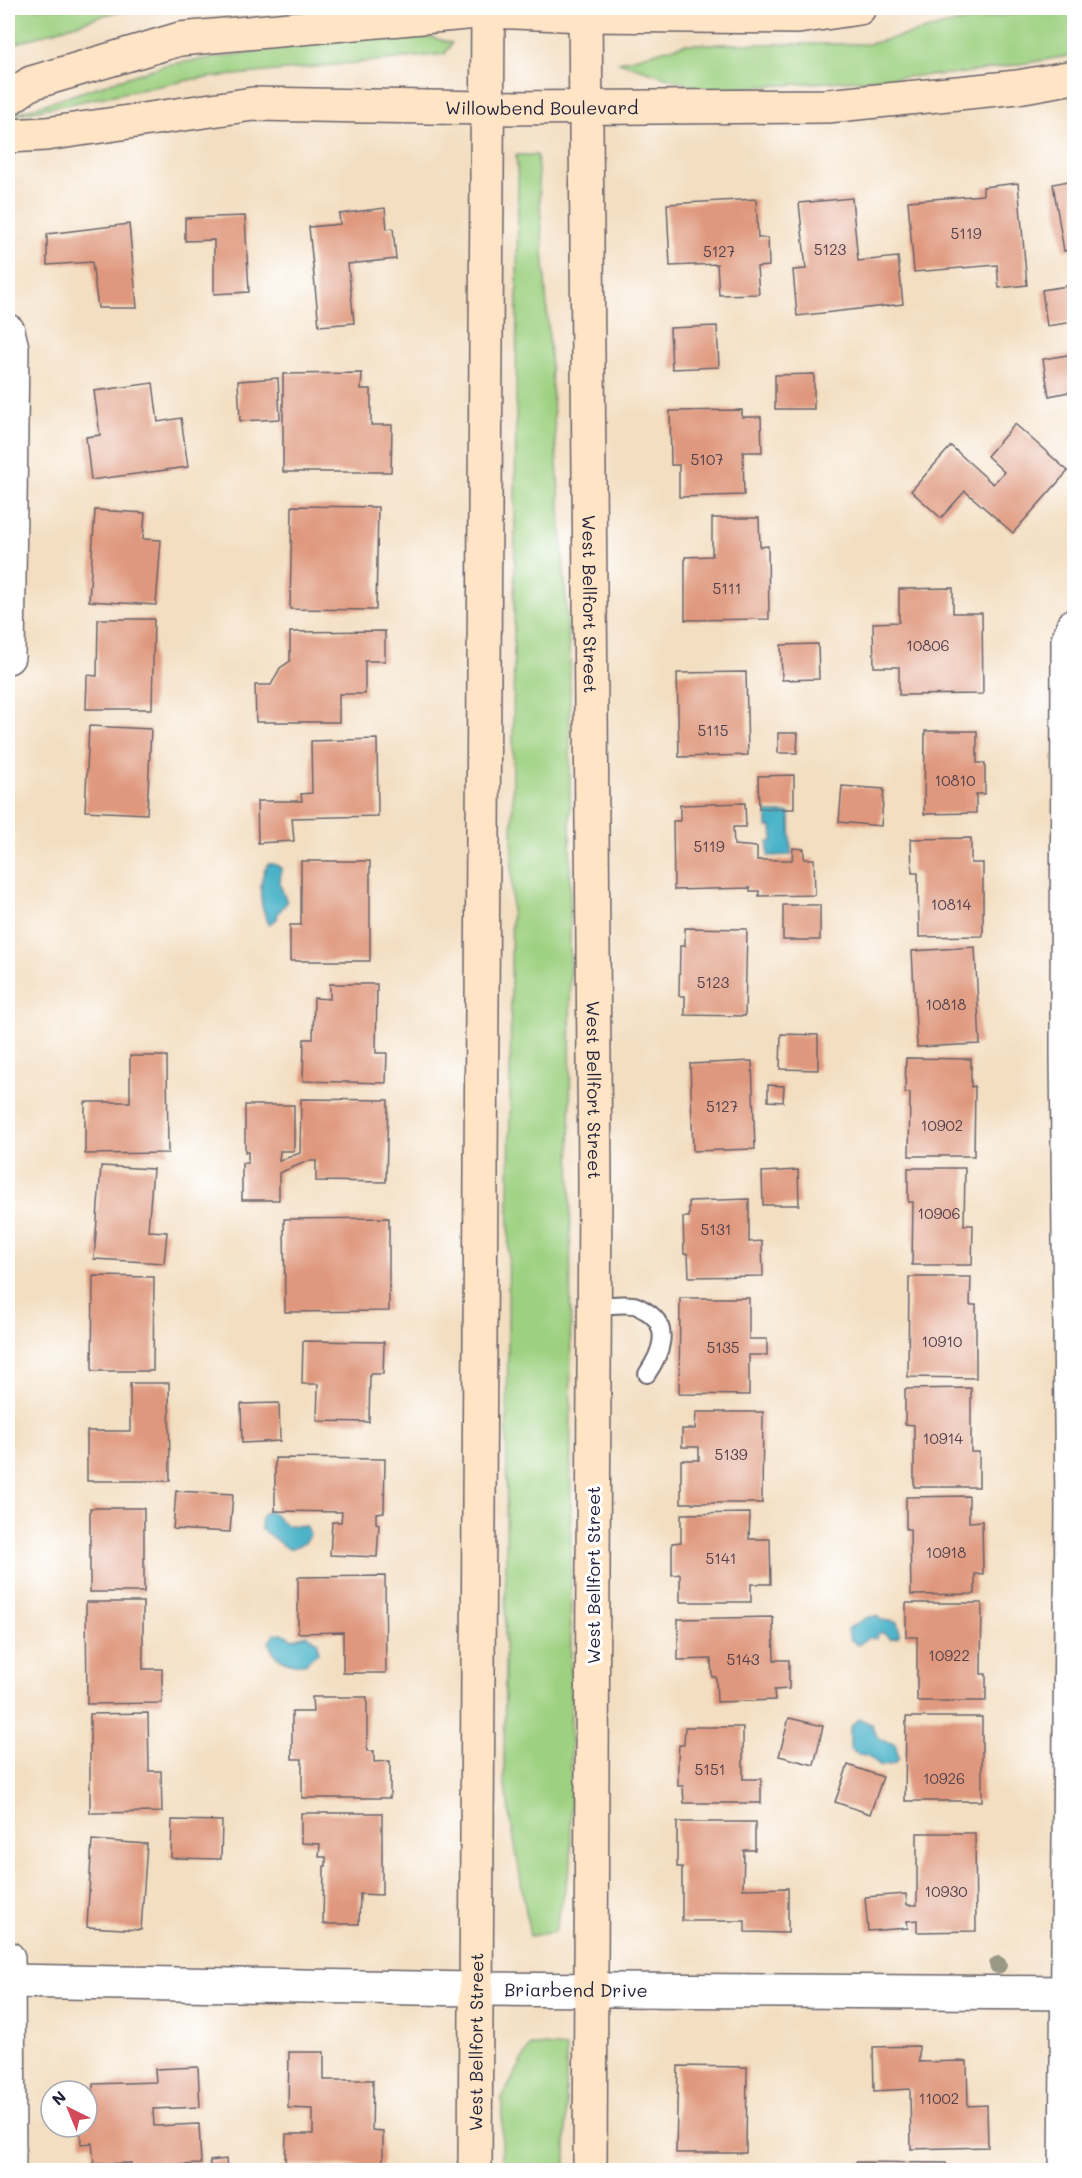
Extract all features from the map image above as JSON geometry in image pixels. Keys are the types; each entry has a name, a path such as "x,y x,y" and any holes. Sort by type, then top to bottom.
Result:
{"main road":[{"path":"8,99 31,83 180,39 488,9 798,17 859,8"},
{"name":"West Bellfort Street","path":"475,2170 474,1989 488,9"},
{"name":"West Bellfort Street","path":"585,11 594,1306 590,2170"},
{"name":"Willowbend Boulevard","path":"8,135 46,134 253,104 487,108 827,106 1018,87 1074,77"}],"street":[{"path":"8,332 12,348 8,657"},
{"path":"1066,2170 1071,1993 1073,1516 1068,640 1074,625"},
{"path":"8,1958 9,2170"},
{"name":"Briarbend Drive","path":"8,1981 474,1989 1071,1993"}],"lane":[{"path":"594,1306 634,1305 650,1314 661,1326 662,1341 659,1355 647,1374"}],"green space":[{"path":"8,8 139,8 108,14 8,46"},
{"path":"1048,8 1074,8 1074,55 965,73 705,90 619,62 686,44 869,44 951,24"},
{"path":"404,30 452,43 445,54 194,79 8,116 165,65"},
{"path":"516,155 537,155 570,663 571,1863 555,1932 530,1936 504,1779 518,181"},
{"path":"531,2045 566,2048 566,2170 502,2170 502,2098"}],"water":[{"path":"767,813 790,813 791,855 768,856 768,842 773,841 772,827 767,827"},
{"path":"268,864 281,868 280,885 287,902 278,913 277,919 269,924 261,902 262,879"},
{"path":"269,1510 286,1525 306,1526 310,1534 305,1543 289,1549 261,1529 261,1517"},
{"path":"877,1616 881,1620 897,1622 900,1633 897,1637 890,1639 883,1633 878,1633 877,1639 870,1637 858,1645 850,1639 847,1629 868,1617"},
{"path":"275,1634 284,1634 293,1639 307,1635 318,1642 318,1652 305,1664 293,1664 282,1660 271,1648 269,1642"},
{"path":"860,1719 871,1724 880,1739 895,1744 899,1758 894,1764 881,1766 867,1755 857,1754 850,1749 852,1725"}],"building":[{"path":"1074,180 1074,249 1064,251 1053,184"},
{"path":"1018,183 1027,285 999,288 997,265 914,272 908,201 983,195 983,187"},
{"path":"852,198 858,261 898,257 903,304 797,316 793,270 806,269 799,203"},
{"path":"756,199 758,238 768,238 769,266 757,267 759,294 719,295 717,264 670,266 667,204"},
{"path":"385,208 387,229 393,228 396,259 348,264 354,323 319,326 309,227 340,224 339,214"},
{"path":"245,216 249,292 214,294 214,240 185,241 185,218"},
{"path":"129,224 137,308 98,308 92,262 47,265 47,234"},
{"path":"1074,285 1074,322 1047,326 1042,290"},
{"path":"717,326 719,367 672,369 670,328"},
{"path":"1074,354 1074,391 1049,396 1043,359"},
{"path":"362,373 361,389 371,389 371,425 392,425 391,472 283,472 283,374"},
{"path":"814,374 814,409 775,409 775,375"},
{"path":"278,378 280,419 240,421 238,381"},
{"path":"153,383 158,422 181,418 188,467 91,480 86,437 100,435 94,391"},
{"path":"742,410 742,417 761,417 762,452 743,452 744,495 679,497 679,465 671,465 670,411"},
{"path":"1015,424 1068,471 1013,533 965,491 941,518 911,491 951,446 993,484 1004,472 987,456"},
{"path":"292,506 378,507 376,610 290,609"},
{"path":"95,510 145,513 143,539 161,540 156,605 89,601"},
{"path":"712,518 759,518 760,547 768,546 769,619 685,620 685,557 712,556"},
{"path":"953,588 953,613 982,613 983,694 899,695 899,667 874,667 873,623 899,622 899,589"},
{"path":"98,619 154,619 152,709 86,709 87,675 97,676"},
{"path":"385,631 385,661 365,661 365,694 339,694 339,722 256,722 255,685 271,685 280,668 290,661 290,632"},
{"path":"818,644 819,679 782,680 781,645"},
{"path":"746,672 748,755 679,757 677,673"},
{"path":"89,726 151,729 147,814 85,811"},
{"path":"925,731 977,731 977,763 985,763 985,794 976,794 976,813 924,814"},
{"path":"778,733 798,733 797,753 778,753"},
{"path":"377,739 378,816 292,818 294,841 258,843 257,801 302,801 301,794 312,793 311,741"},
{"path":"794,775 794,809 759,809 758,776"},
{"path":"842,786 884,789 881,826 839,822"},
{"path":"745,803 746,827 733,827 734,845 757,847 757,860 792,860 793,848 804,849 804,859 814,859 815,895 759,896 759,891 750,891 750,888 674,890 673,821 680,821 680,805"},
{"path":"971,838 971,863 983,863 983,936 919,937 918,873 912,873 911,839"},
{"path":"301,861 370,861 370,961 290,961 290,925 301,925"},
{"path":"783,905 820,905 820,940 783,940"},
{"path":"685,928 747,929 745,1016 685,1015 685,996 679,996 680,946 685,946"},
{"path":"975,947 980,1044 917,1047 912,951"},
{"path":"330,984 377,984 376,1053 387,1053 386,1083 303,1081 304,1039 313,1039 314,998 330,999"},
{"path":"781,1034 818,1035 818,1070 780,1069"},
{"path":"130,1056 167,1056 168,1153 85,1154 85,1102 130,1102"},
{"path":"906,1058 971,1059 971,1087 975,1086 974,1156 909,1156 910,1093 905,1093"},
{"path":"752,1061 755,1149 693,1151 690,1064"},
{"path":"768,1085 784,1086 783,1102 768,1101"},
{"path":"301,1099 388,1100 386,1182 316,1181 316,1161 308,1161 279,1173 279,1200 242,1200 242,1163 248,1163 248,1152 245,1152 245,1105 294,1105 294,1151 280,1151 279,1161 300,1153"},
{"path":"101,1166 153,1169 148,1231 167,1232 164,1263 94,1259"},
{"path":"908,1168 965,1168 964,1225 973,1225 972,1265 912,1265 913,1202 908,1202"},
{"path":"798,1170 799,1205 763,1205 762,1172"},
{"path":"749,1199 749,1242 762,1241 763,1276 689,1277 688,1254 684,1254 683,1217 689,1217 689,1201"},
{"path":"389,1218 389,1311 285,1312 284,1219"},
{"path":"93,1276 154,1277 153,1371 92,1371"},
{"path":"909,1277 971,1277 970,1305 976,1305 976,1378 908,1377"},
{"path":"680,1298 749,1298 749,1339 767,1339 767,1355 749,1355 749,1395 679,1394"},
{"path":"303,1341 384,1342 383,1374 370,1374 369,1422 317,1421 318,1384 302,1384"},
{"path":"130,1383 169,1383 170,1481 87,1481 87,1431 130,1431"},
{"path":"971,1388 971,1452 979,1452 979,1487 914,1487 914,1425 905,1424 905,1389"},
{"path":"279,1403 280,1441 242,1443 241,1404"},
{"path":"696,1412 763,1412 762,1503 681,1503 681,1460 699,1460 699,1447 682,1447 682,1429 695,1429"},
{"path":"275,1458 385,1459 384,1512 376,1513 376,1523 379,1524 377,1557 330,1555 332,1522 341,1522 342,1512 275,1511"},
{"path":"176,1491 233,1494 230,1532 173,1529"},
{"path":"969,1496 969,1522 982,1521 983,1575 975,1574 975,1594 911,1595 910,1529 906,1529 906,1497"},
{"path":"90,1508 144,1508 144,1592 90,1592"},
{"path":"750,1513 749,1539 770,1539 771,1584 751,1584 751,1602 680,1602 680,1574 672,1575 672,1543 681,1542 681,1514"},
{"path":"385,1576 386,1673 343,1673 343,1632 298,1633 298,1577"},
{"path":"86,1602 143,1602 143,1669 162,1669 162,1703 87,1704"},
{"path":"906,1603 982,1603 981,1674 986,1674 986,1701 917,1701 917,1637 906,1637"},
{"path":"773,1617 774,1660 789,1660 789,1689 774,1690 775,1700 717,1702 716,1677 712,1677 711,1659 678,1660 678,1619"},
{"path":"312,1697 367,1697 367,1751 374,1751 374,1762 390,1761 390,1798 302,1798 302,1759 292,1759 292,1712 313,1712"},
{"path":"148,1713 149,1771 161,1771 162,1812 90,1813 90,1714"},
{"path":"906,1717 982,1717 982,1801 905,1801"},
{"path":"789,1718 823,1726 814,1765 779,1756"},
{"path":"685,1727 743,1727 743,1779 761,1779 761,1803 684,1803 683,1786 678,1786 678,1759 679,1745 684,1745"},
{"path":"848,1765 883,1777 870,1814 835,1802"},
{"path":"301,1813 382,1813 382,1895 360,1894 359,1924 323,1924 326,1857 319,1857 320,1844 301,1843"},
{"path":"172,1820 222,1821 221,1859 171,1858"},
{"path":"677,1822 755,1822 755,1850 744,1850 743,1889 788,1888 788,1933 745,1932 745,1921 682,1921 682,1867 677,1867"},
{"path":"917,1833 975,1833 976,1931 917,1932 917,1920 907,1921 908,1928 868,1931 865,1897 906,1894 907,1905 917,1905"},
{"path":"92,1840 147,1844 141,1930 87,1927"},
{"path":"919,2046 919,2062 967,2061 968,2106 987,2105 988,2147 911,2149 910,2089 874,2091 873,2047"},
{"path":"289,2052 324,2052 324,2080 373,2080 372,2130 383,2131 383,2166 285,2165 286,2134 313,2134 313,2109 288,2108"},
{"path":"678,2066 747,2067 746,2153 676,2153"},
{"path":"198,2067 200,2107 153,2109 154,2126 199,2124 201,2164 131,2167 131,2163 94,2164 92,2143 81,2144 81,2139 99,2139 99,2084 156,2082 155,2069"},
{"path":"226,2159 227,2170 211,2170 210,2161"},
{"path":"856,2162 946,2163 946,2170 856,2170"}]}
